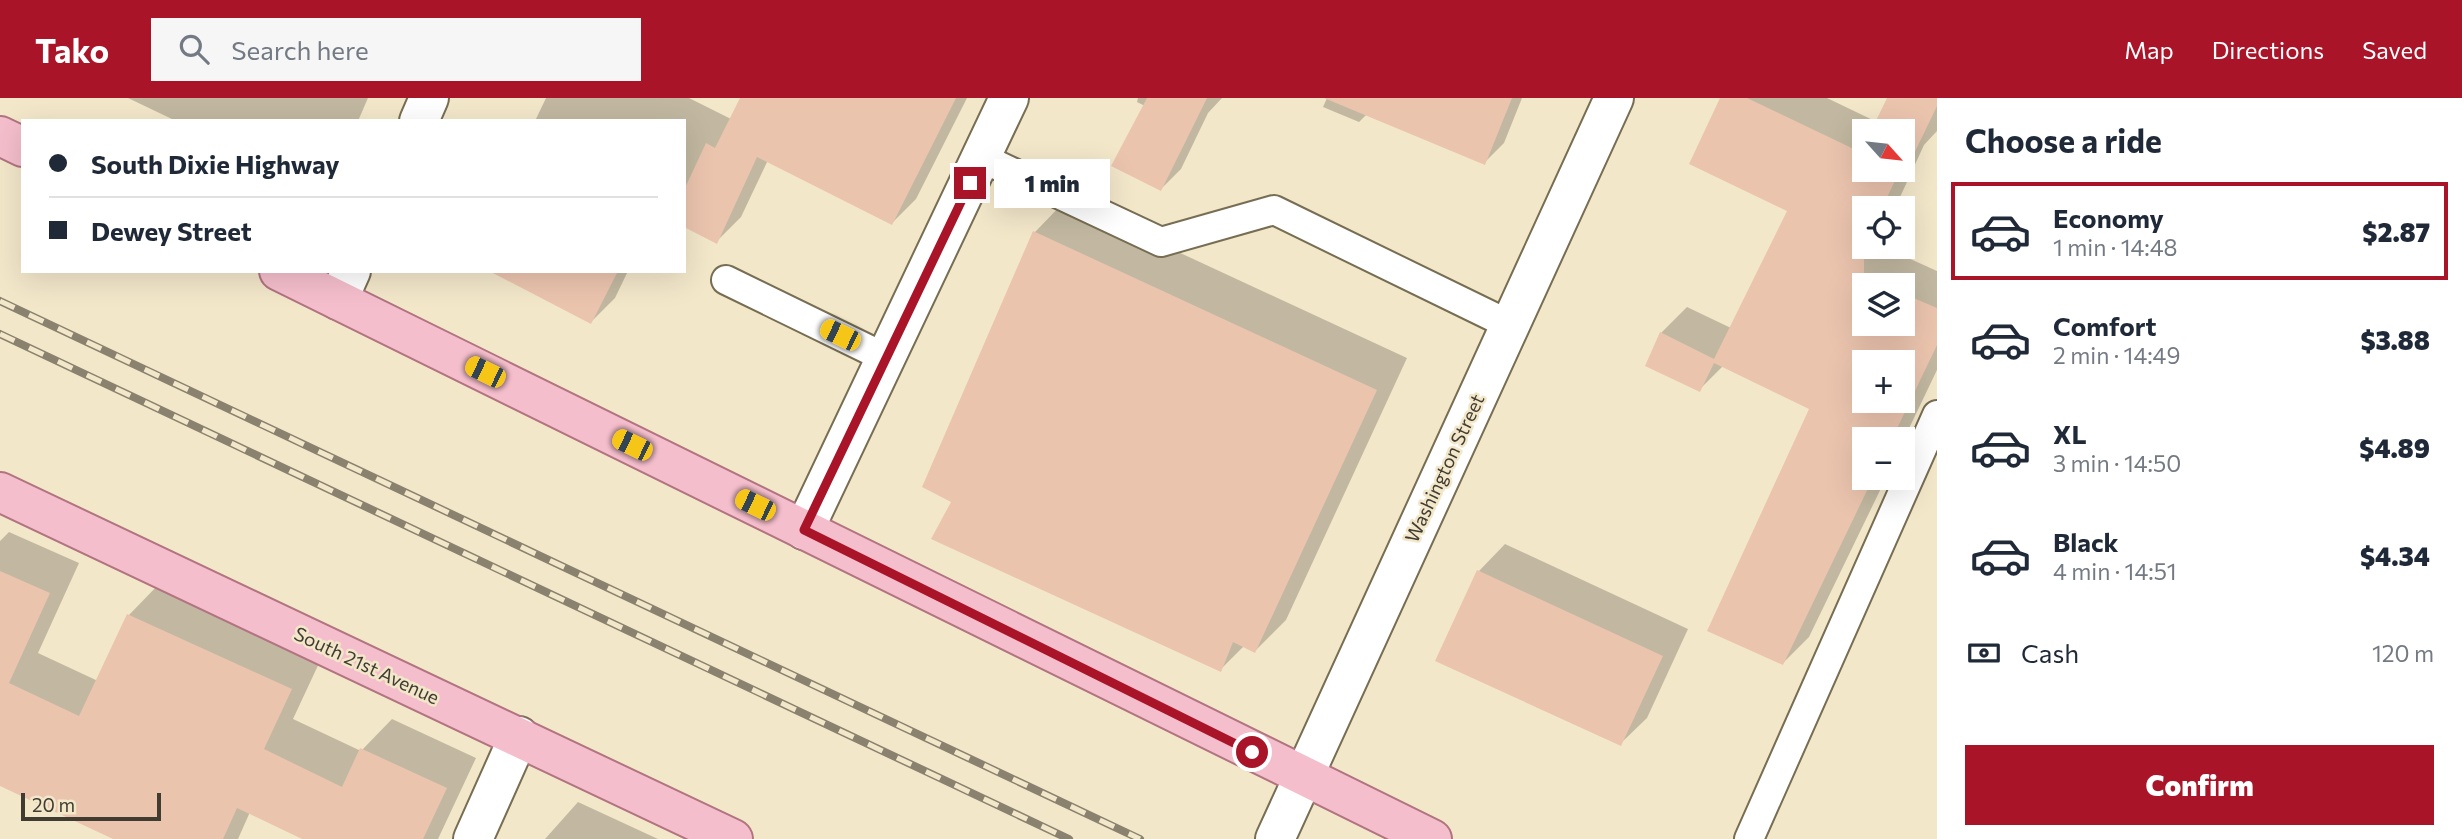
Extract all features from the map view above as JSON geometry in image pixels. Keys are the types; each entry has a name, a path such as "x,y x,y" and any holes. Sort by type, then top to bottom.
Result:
{"main road":[{"path":"0,136 21,146"},
{"path":"288,273 344,286 804,530 1432,839"},
{"name":"South 21st Avenue","path":"0,492 733,839"}],"street":[{"path":"420,119 429,98"},
{"path":"804,530 1009,98"},
{"name":"Washington Street","path":"1275,839 1614,98"},
{"path":"472,839 519,736"}],"lane":[{"path":"982,158 1161,242 1274,210 1510,325"},
{"path":"726,279 886,358"},
{"path":"1749,839 1937,415"}],"building":[{"path":"740,98 956,98 892,225 757,157 717,244 686,228 686,186 706,143 715,148"},
{"path":"1147,98 1207,98 1161,191 1111,166"},
{"path":"1324,98 1512,98 1485,165"},
{"path":"1720,98 1747,98 1852,148 1852,182 1894,182 1888,196 1852,196 1852,259 1864,259 1864,273 1852,273 1852,336 1915,336 1915,299 1937,308 1937,345 1915,391 1915,350 1852,350 1852,413 1904,413 1898,427 1852,427 1852,490 1867,490 1783,665 1707,631 1809,409 1714,363 1700,392 1645,366 1660,332 1714,359 1787,211 1689,164"},
{"path":"1887,98 1937,98 1937,106 1915,152 1915,119 1877,119"},
{"path":"1033,231 1377,390 1255,653 1233,642 1221,672 931,539 951,502 922,487"},
{"path":"493,273 617,273 591,324"},
{"path":"1477,570 1663,656 1621,746 1435,661"},
{"path":"0,571 50,593 9,683 79,716 127,614 292,689 264,749 342,787 360,748 447,788 423,839 302,839 237,808 223,839 113,839 0,786"}],"railway":[{"path":"0,301 1140,839"},
{"path":"0,334 1069,839"}],"route":[{"path":"970,183 804,530 1252,752"}]}
